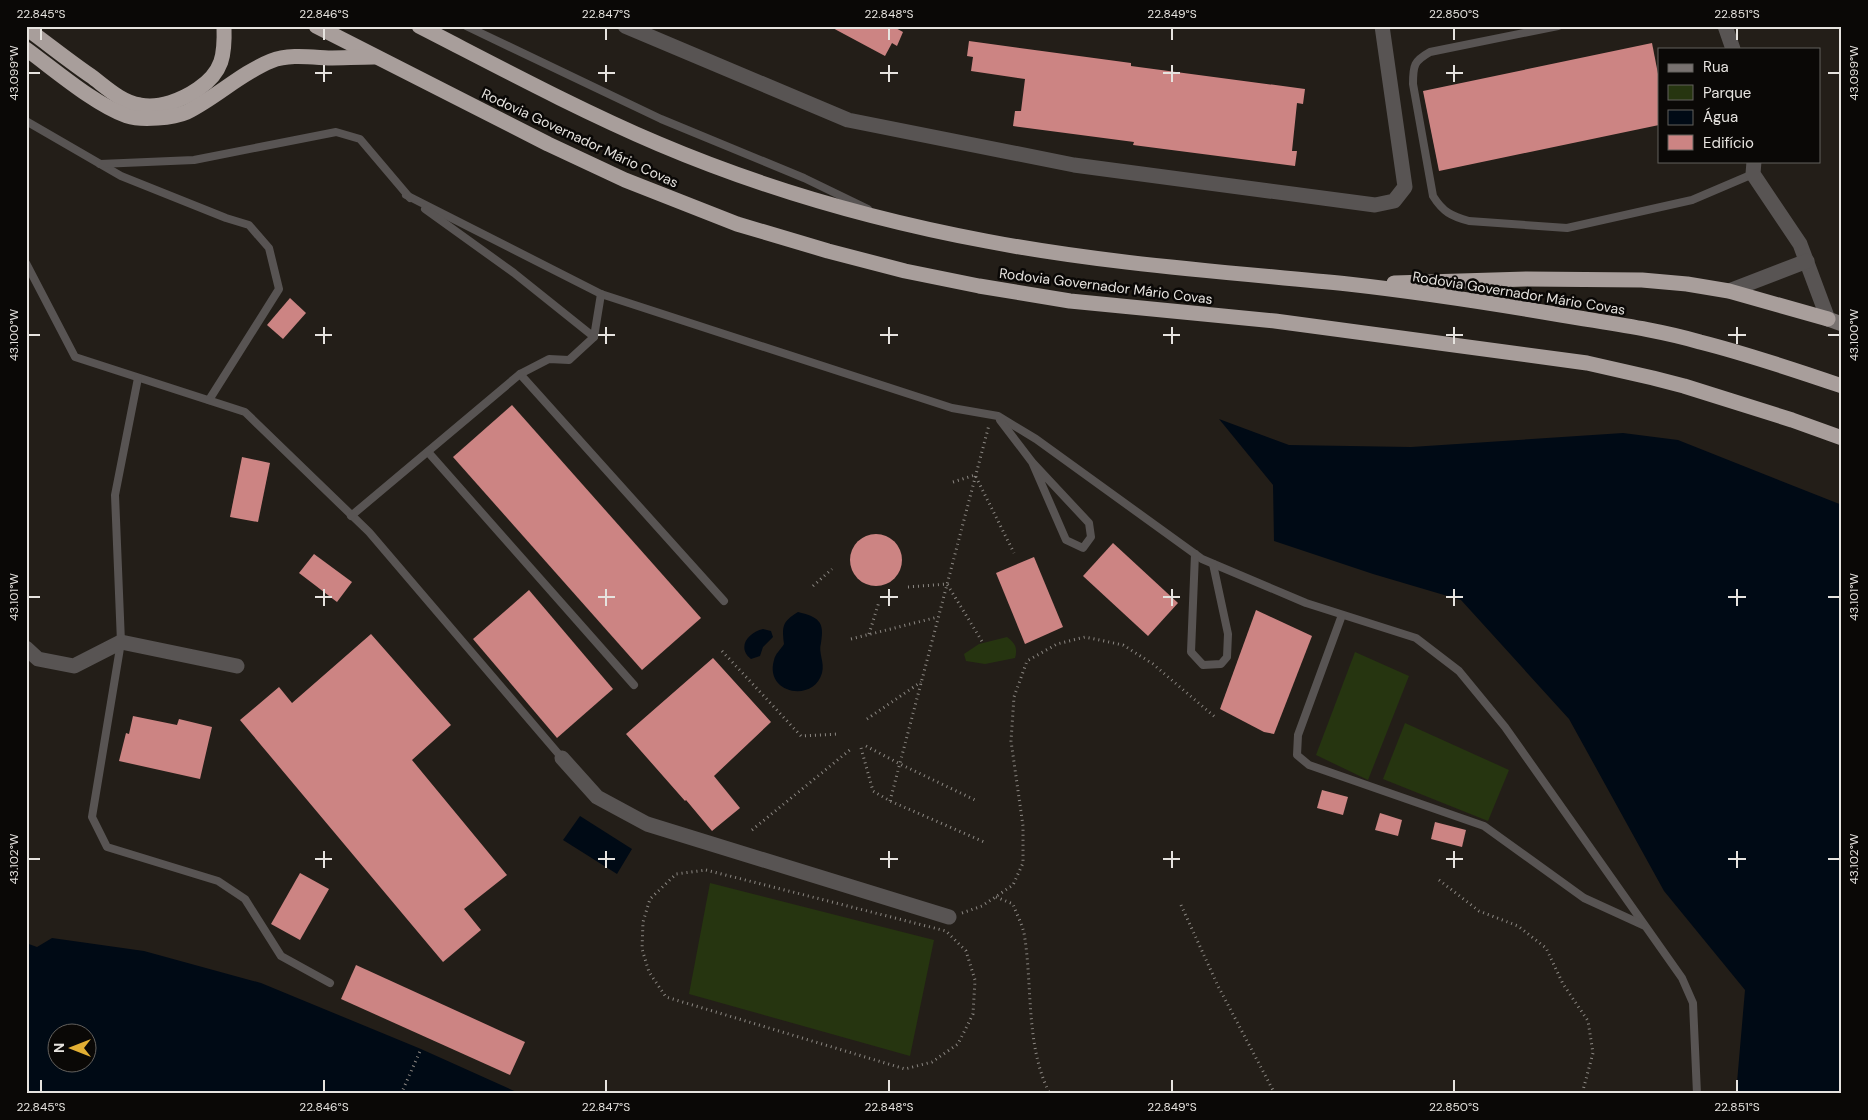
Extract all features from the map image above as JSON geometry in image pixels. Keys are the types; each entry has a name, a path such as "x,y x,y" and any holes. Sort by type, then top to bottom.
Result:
{"highway":[{"path":"26,28 114,94 142,106 174,101 190,94 211,80 218,71 222,60 225,44 224,26"},
{"name":"Rodovia Governador Mário Covas","path":"316,26 548,144 625,180 738,224 828,251 895,269 1070,301 1275,322 1587,363 1684,386 1842,438"},
{"name":"Rodovia Governador Mário Covas","path":"419,26 573,104 658,144 715,167 795,195 897,222 988,242 1100,260 1350,284 1521,308 1674,335 1776,364 1842,386"},
{"path":"26,49 92,97 128,116 151,118 185,113 272,60 306,56 375,57"},
{"path":"1350,284 1527,279 1642,280 1729,290 1835,321"}],"street":[{"path":"625,26 848,120 1074,164 1375,205 1394,202 1405,186 1382,26"},
{"path":"1725,26 1733,48"},
{"path":"1754,168 1800,244 1835,321"},
{"path":"1729,290 1807,261"},
{"path":"26,648 38,659 74,666 121,642 237,666"},
{"path":"562,758 597,798 647,824 950,917"}],"lane":[{"path":"466,26 661,119 804,178 897,222"},
{"path":"1558,26 1430,52 1418,59 1413,68 1413,84 1433,196 1441,209 1455,217 1469,221 1567,228 1692,200 1754,168"},
{"path":"26,121 121,176 226,218 249,225 269,248 279,289 208,400"},
{"path":"100,164 194,160 336,132 360,139 406,195 514,273 594,337"},
{"path":"406,195 601,294 952,408 994,415 1036,439 1195,554 1213,564 1306,603 1416,638 1460,671 1505,727 1682,978 1693,1003 1697,1094"},
{"path":"26,263 74,357 245,412 368,532 562,758"},
{"path":"351,516 520,374 550,359 569,360 594,337 601,294"},
{"path":"520,374 724,601"},
{"path":"138,378 115,495 121,642 92,817 107,847 218,881 245,899 281,956 330,983"},
{"path":"994,415 1032,462 1089,523 1091,536 1083,548 1066,540 1032,462"},
{"path":"428,452 634,685"},
{"path":"1195,554 1191,652 1203,666 1221,664 1226,656 1228,634 1213,564"},
{"path":"1342,615 1298,735 1298,755 1309,765 1484,826 1584,898 1645,926"}],"path":[{"path":"890,801 938,617 994,415"},
{"path":"953,482 976,476"},
{"path":"976,476 1014,552"},
{"path":"813,586 832,569"},
{"path":"908,587 947,584"},
{"path":"947,584 983,643"},
{"path":"869,634 879,602"},
{"path":"851,639 938,617"},
{"path":"950,917 982,906 996,897 1012,885 1023,863 1023,826 1011,741 1014,697 1027,661 1057,644 1085,637 1123,645 1153,664 1215,716"},
{"path":"722,651 801,736 838,734"},
{"path":"867,719 921,682"},
{"path":"866,746 975,800"},
{"path":"861,748 873,791 890,801 984,842"},
{"path":"752,830 851,749"},
{"path":"706,870 946,931 966,951 975,980 973,1014 958,1044 932,1062 905,1069 666,997 649,972 642,949 643,922 650,899 676,874 706,870"},
{"path":"1438,880 1479,911 1518,926 1546,948 1564,984 1588,1021 1593,1053 1582,1094"},
{"path":"996,897 1013,904 1024,932 1028,991 1036,1054 1050,1094"},
{"path":"1181,905 1218,986 1275,1094"},
{"path":"401,1094 421,1049"}],"green space":[{"path":"1007,637 1015,646 1015,658 985,664 966,661 964,654 979,644"},
{"path":"1355,652 1409,676 1368,780 1316,755"},
{"path":"1405,723 1509,770 1488,821 1383,779"},
{"path":"710,883 934,940 910,1056 689,994"}],"water":[{"path":"1219,419 1289,445 1411,447 1623,433 1678,440 1842,505 1842,1094 1736,1094 1745,990 1664,891 1569,719 1461,600 1373,574 1274,541 1273,485"},
{"path":"798,612 819,621 822,630 820,650 823,665 822,673 817,682 810,688 801,691 783,687 776,681 773,672 775,658 784,644 784,625"},
{"path":"763,629 771,631 773,637 763,647 760,656 751,659 745,650 746,641 753,633"},
{"path":"580,816 632,849 617,874 563,840"},
{"path":"52,938 144,951 261,983 421,1049 521,1094 26,1094 26,943 37,947"}],"building":[{"path":"829,26 892,26 903,32 897,46 892,43 885,56"},
{"path":"969,41 1131,63 1131,66 1305,89 1303,104 1297,103 1292,151 1297,151 1295,166 1133,145 1134,142 1013,126 1015,111 1021,111 1025,79 971,71 973,57 967,56"},
{"path":"1652,43 1658,74 1658,125 1439,171 1423,91"},
{"path":"290,298 306,313 283,339 267,325"},
{"path":"512,405 701,618 642,670 453,457"},
{"path":"242,457 270,463 258,522 230,517"},
{"path":"871,534 881,534 895,541 902,555 902,565 895,579 881,586 871,586 861,582 854,575 850,565 850,555 854,545 861,538"},
{"path":"1113,543 1178,603 1148,636 1083,576"},
{"path":"314,554 352,582 337,602 299,573"},
{"path":"1034,557 1063,627 1025,644 996,573"},
{"path":"529,590 613,689 557,738 473,639"},
{"path":"1256,610 1312,636 1274,734 1264,732 1220,709"},
{"path":"371,634 451,725 412,760 507,875 464,909 481,930 443,962 240,720 279,687 292,703"},
{"path":"713,658 771,722 714,776 740,808 712,831 626,734"},
{"path":"133,716 177,725 179,719 212,727 200,779 119,761 126,733 129,734"},
{"path":"1322,790 1348,797 1343,815 1317,808"},
{"path":"1380,813 1402,820 1398,836 1375,830"},
{"path":"1435,822 1466,830 1462,847 1431,839"},
{"path":"300,873 329,889 300,940 271,924"},
{"path":"356,965 525,1042 510,1075 341,999"}]}
